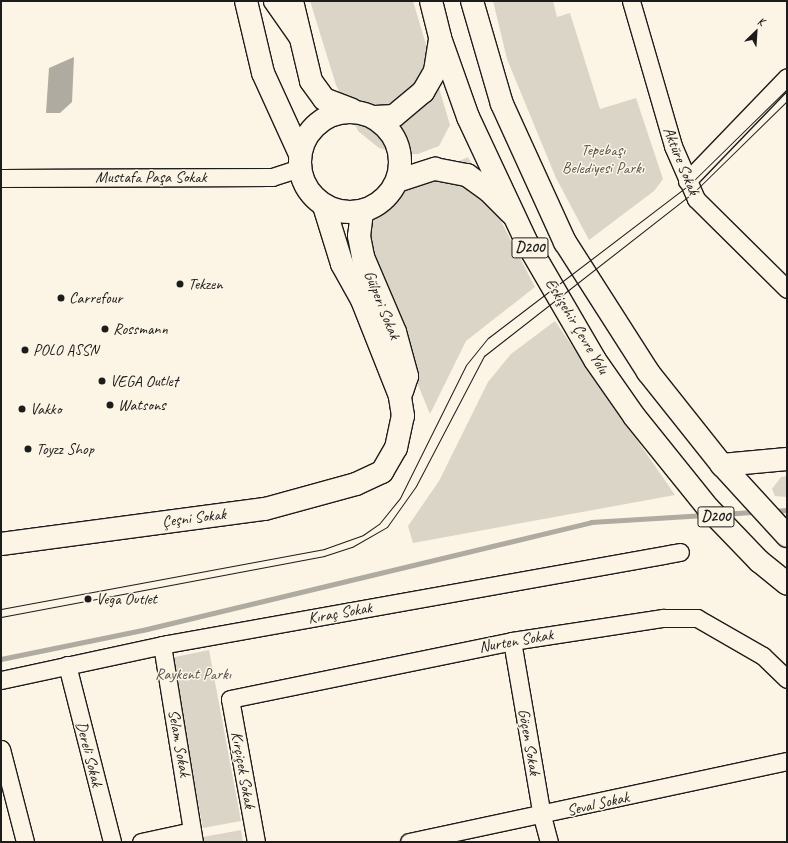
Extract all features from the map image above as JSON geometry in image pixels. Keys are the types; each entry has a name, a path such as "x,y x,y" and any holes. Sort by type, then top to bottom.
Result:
{"main road":[{"path":"246,1 263,73 299,160 307,190 324,206 342,212 362,212 383,201 397,181 401,157 393,134 375,117"},
{"path":"275,1 299,35"},
{"path":"292,1 299,35 316,87 324,98 352,110 375,117 394,116 423,92 435,71 440,38"},
{"name":"Eskişehir Çevre Yolu","path":"431,1 440,38 468,117 515,218 595,360 676,471 759,561 787,584"},
{"name":"Eskişehir Çevre Yolu","path":"472,1 502,104 565,242 648,372 722,465 787,536"},
{"path":"299,160 309,130 328,115 352,110"},
{"path":"397,181 435,169 467,175 489,190 515,218"},
{"name":"Gülperi Sokak","path":"324,206 330,235 362,300 400,396 403,416 396,448 382,472"},
{"name":"Gülperi Sokak","path":"362,212 359,236 363,257 395,332 407,376 400,396"},
{"path":"722,465 787,459"},
{"name":"Çeşni Sokak","path":"1,544 265,509 356,484 382,472"},
{"path":"759,561 787,594"}],"street":[{"name":"Aktüre Sokak","path":"631,1 672,146 696,199 730,236 787,289"},
{"path":"687,181 787,77"},
{"name":"Mustafa Paşa Sokak","path":"1,178 272,177 299,160"},
{"name":"Kıraç Sokak","path":"1,680 162,645 680,552"},
{"name":"Nurten Sokak","path":"230,699 512,641 663,618 697,618 763,656 787,679"},
{"name":"Göçen Sokak","path":"512,641 542,816 550,842"},
{"name":"Selam Sokak","path":"162,645 193,837"},
{"name":"Dereli Sokak","path":"67,666 112,842"},
{"name":"Kırçiçek Sokak","path":"230,699 256,842"},
{"path":"1,749 25,842"},
{"name":"Seval Sokak","path":"409,842 542,816 787,762"},
{"path":"141,842 193,837"}],"green space":[{"path":"310,1 413,1 450,125 439,146 418,154 401,154 379,148 358,131 336,85"},
{"name":"Tepebaşı Belediyesi Parkı","path":"493,1 553,1 557,17 570,13 600,109 636,98 663,179 654,191 589,240 556,178 507,59"},
{"path":"468,157 535,287 466,341 430,414 357,236 356,215 378,199"},
{"path":"555,321 675,495 413,543 408,526 439,481 488,382 511,354"},
{"path":"787,476 787,497 775,496 772,489 781,477"},
{"name":"Raykent Parkı","path":"209,650 241,821 203,828 170,658"},
{"path":"241,830 243,842 204,842 203,837"}],"shaded area":[{"path":"74,57 72,102 60,113 46,113 49,68"}],"waterway":[{"path":"773,511 787,510"},
{"path":"723,514 755,512"},
{"path":"1,659 147,629 591,522 705,515"}],"tram line":[{"path":"1,609 324,549 363,535 379,524 400,498 466,365 488,338 689,185 787,89"},
{"path":"1,617 324,556 352,547 387,527 416,486 484,356 693,193 787,101"}],"place":[{"name":"Tekzen","path":"180,284"},
{"name":"Carrefour","path":"61,298"},
{"name":"Rossmann","path":"105,329"},
{"name":"POLO ASSN","path":"25,350"},
{"name":"VEGA Outlet","path":"102,381"},
{"name":"Watsons","path":"110,405"},
{"name":"Vakko","path":"22,409"},
{"name":"Toyzz Shop","path":"28,449"},
{"name":"Vega Outlet","path":"88,599"}]}
